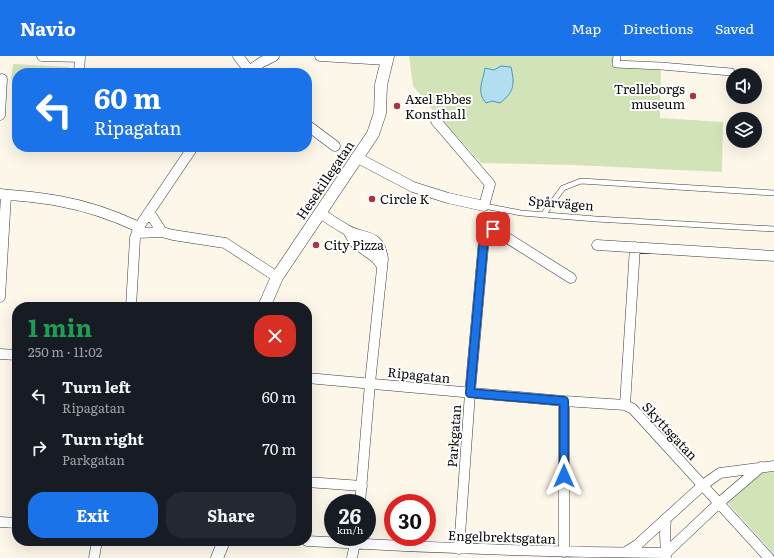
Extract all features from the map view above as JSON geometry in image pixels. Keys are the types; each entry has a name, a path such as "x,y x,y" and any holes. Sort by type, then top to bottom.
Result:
{"street":[{"path":"42,56 80,57 79,68"},
{"path":"238,56 246,68"},
{"path":"255,68 274,56"},
{"path":"320,56 388,58"},
{"path":"617,56 616,64 726,72"},
{"name":"Hesekillegatan","path":"266,302 277,277 356,157 373,134 380,113 381,85 388,58"},
{"path":"0,115 2,79"},
{"path":"436,121 490,184 484,206"},
{"path":"312,129 335,146"},
{"path":"131,302 135,238 138,230 190,152"},
{"name":"Spårvägen","path":"356,157 413,187 448,198 484,206"},
{"path":"0,297 3,195 58,200 112,215 138,230 162,232 225,242 277,277"},
{"path":"149,212 162,232"},
{"path":"320,213 348,231 355,243 376,258 382,266 370,383 361,494"},
{"name":"Parkgatan","path":"459,549 470,393 484,238 487,233 493,229 571,278"},
{"path":"597,245 635,246 774,256"},
{"name":"Skyttsgatan","path":"635,246 625,404 633,409 769,558"},
{"path":"0,354 12,355"},
{"name":"Ripagatan","path":"312,378 564,401 625,404"},
{"path":"564,401 564,552"},
{"path":"624,552 637,545 703,485 720,473 774,466"},
{"path":"666,555 719,503 761,467"},
{"path":"312,482 362,486"},
{"path":"666,518 666,555"},
{"path":"0,522 12,523"},
{"name":"Engelbrektsgatan","path":"312,540 324,540"},
{"name":"Engelbrektsgatan","path":"376,542 459,549 624,552 666,555"},
{"path":"94,558 97,546"},
{"path":"217,558 222,546"},
{"path":"352,558 355,546"}],"lane":[{"path":"543,215 563,188 581,181 774,193"},
{"name":"Spårvägen","path":"484,206 521,213 543,215 774,229"}],"green space":[{"path":"409,56 617,56 616,64 661,66 660,118 723,122 722,172 573,165 481,163 413,86"},
{"path":"13,64 69,67 69,68 12,68"},
{"path":"774,472 774,554 728,503 762,473"}],"water":[{"path":"501,66 511,67 513,83 511,92 500,103 492,101 486,103 481,95 485,68 494,70"}],"place":[{"name":"Trelleborgs museum","path":"693,96"},
{"name":"Axel Ebbes Konsthall","path":"397,106"},
{"name":"Circle K","path":"372,199"},
{"name":"City Pizza","path":"316,245"}],"route":[{"path":"493,229 487,233 484,238 470,393 564,401 564,476"}]}
